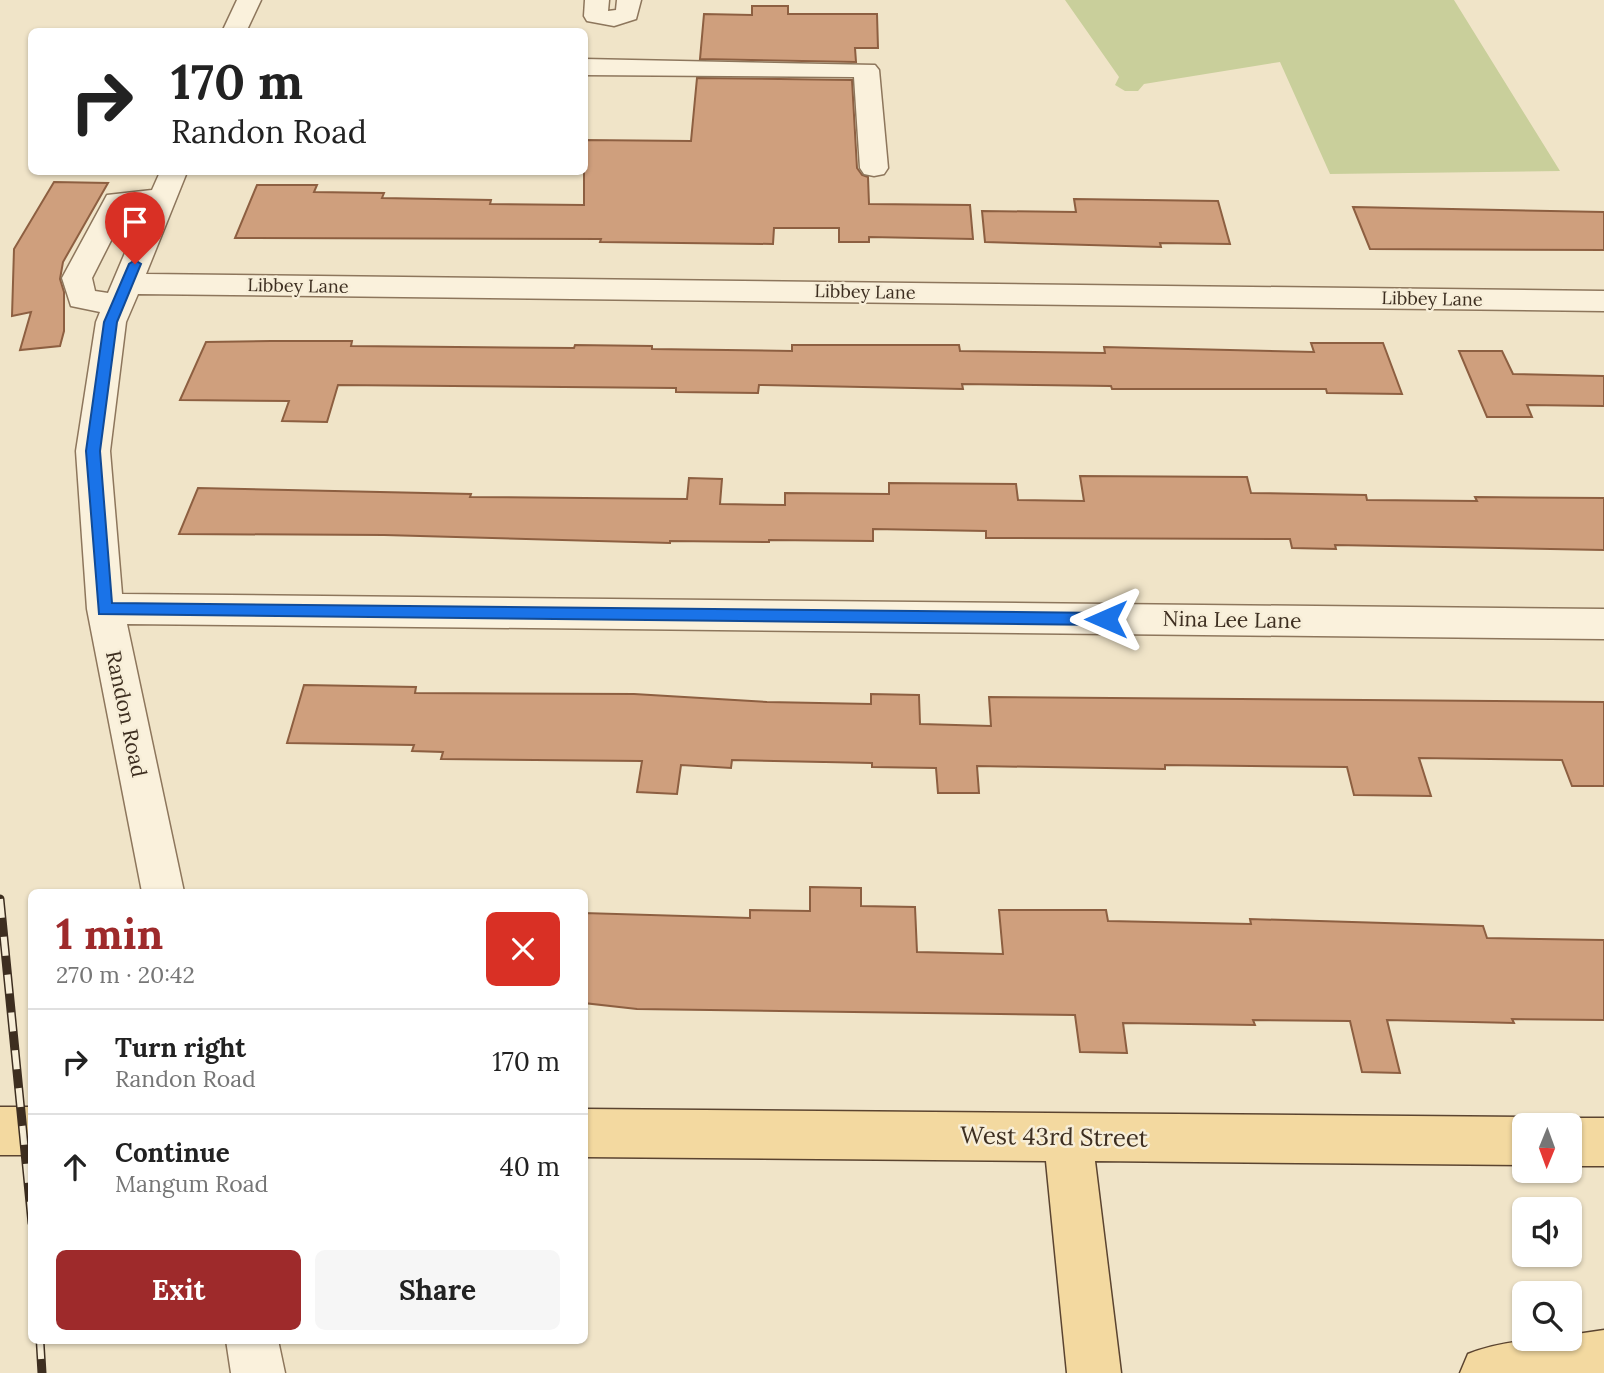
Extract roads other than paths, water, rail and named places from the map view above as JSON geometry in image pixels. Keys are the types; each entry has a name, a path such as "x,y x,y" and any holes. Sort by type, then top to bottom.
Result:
{"main road":[{"path":"0,1131 28,1131"},
{"name":"West 43rd Street","path":"588,1133 1512,1141"},
{"path":"1068,1137 1094,1373"},
{"path":"1582,1142 1604,1142"},
{"path":"1487,1373 1604,1356"}],"street":[{"path":"236,28 249,0"},
{"path":"597,0 596,16 614,19 627,14 629,0"},
{"path":"588,66 866,70 874,168"},
{"path":"143,244 94,244 117,201 168,185"},
{"name":"Randon Road","path":"162,889 105,609 93,451 111,322 168,185"},
{"name":"Libbey Lane","path":"94,244 77,278 78,292 82,299 122,294 1604,301"},
{"name":"Nina Lee Lane","path":"105,609 1604,624"},
{"path":"253,1344 258,1373"}],"railway":[{"path":"0,899 28,1182"},
{"path":"40,1344 42,1373"}]}
